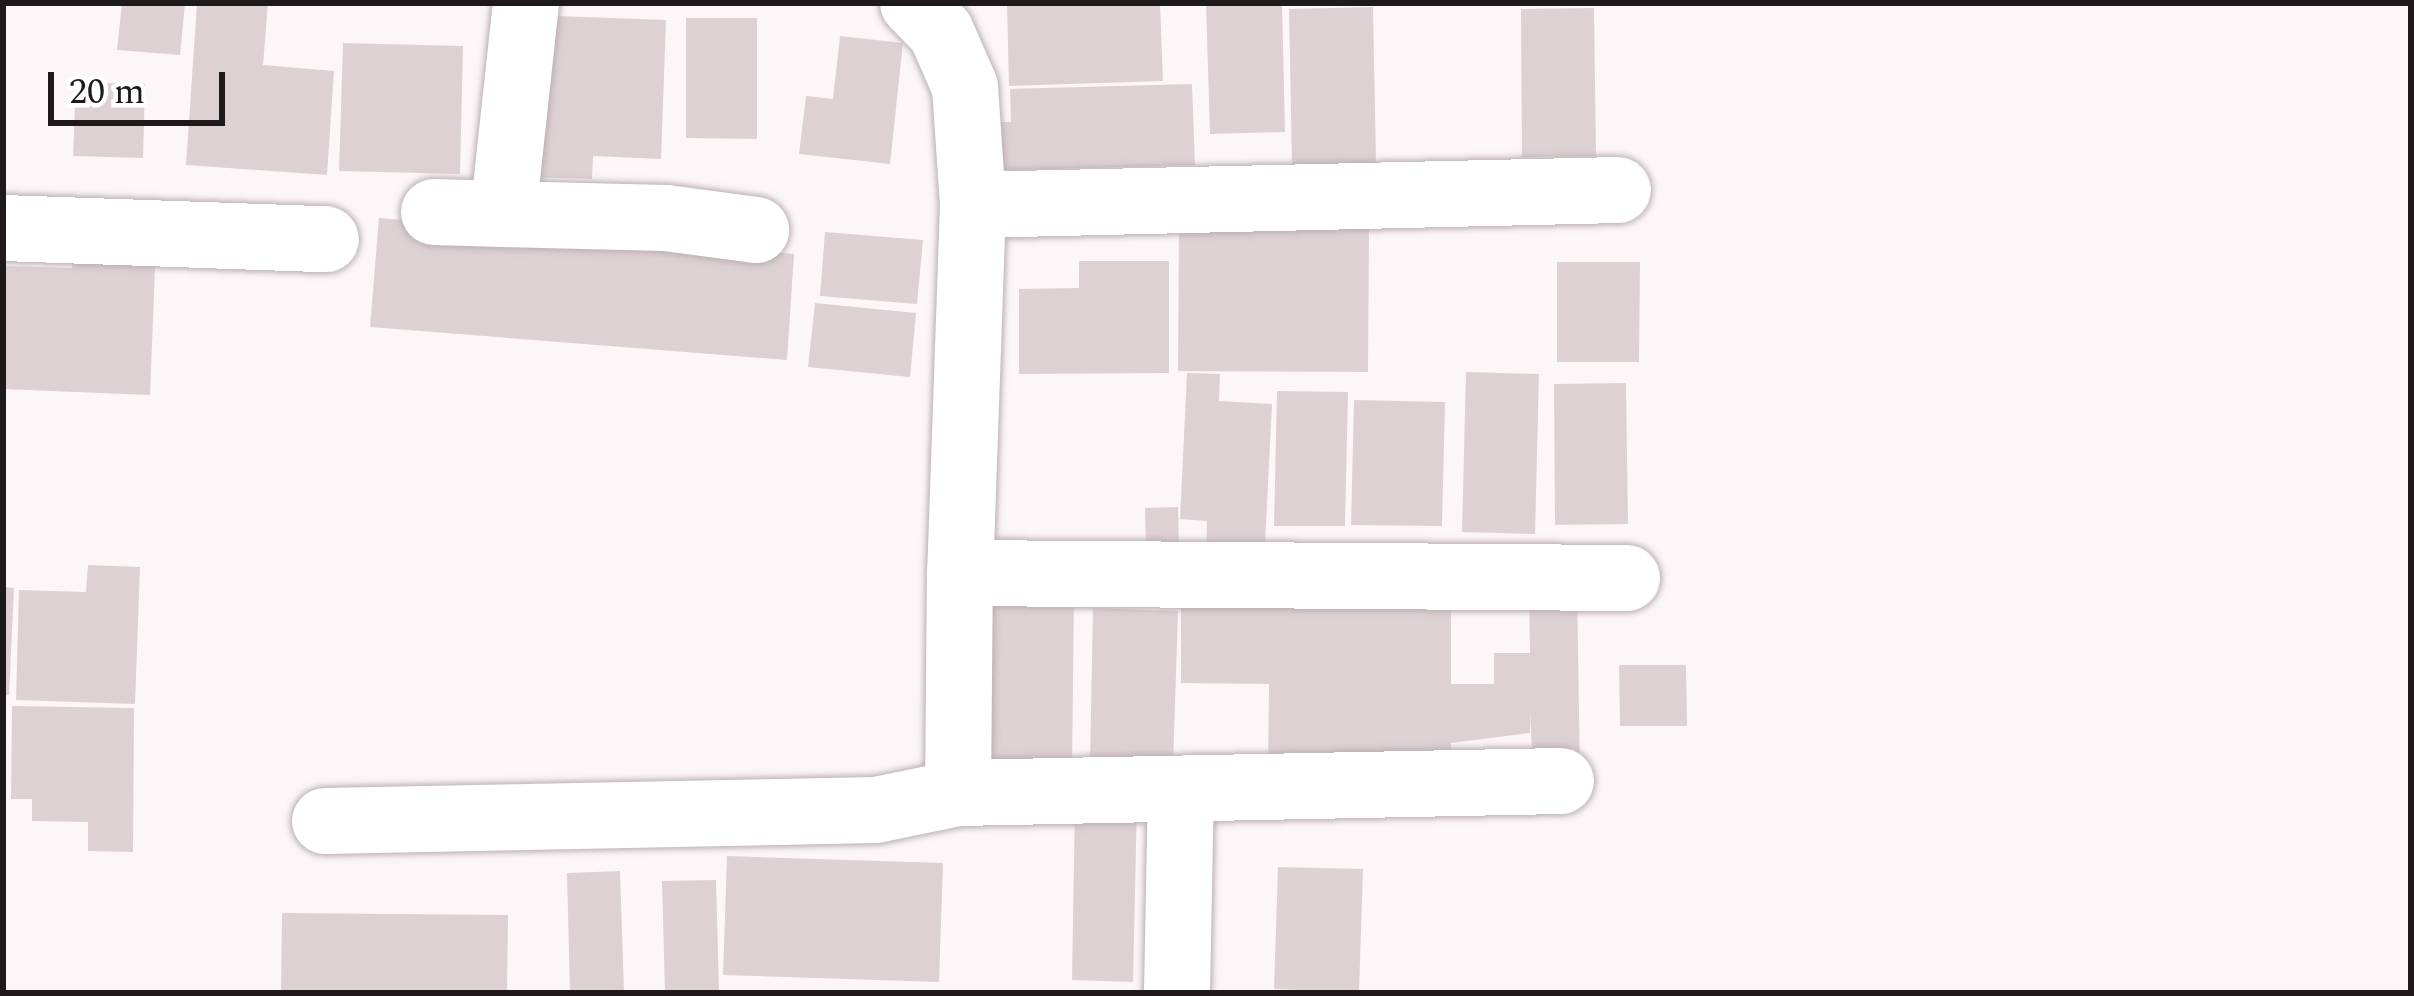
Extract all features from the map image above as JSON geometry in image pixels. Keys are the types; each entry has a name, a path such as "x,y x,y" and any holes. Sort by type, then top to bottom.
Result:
{"street":[{"path":"503,214 526,3"},
{"path":"913,3 941,32 965,87 973,205 960,573 958,793"},
{"path":"973,205 1618,190"},
{"path":"434,212 666,218 756,230"},
{"path":"3,228 326,239"},
{"path":"960,573 1627,578"},
{"path":"325,821 876,810 958,793 1180,793 1561,781"},
{"path":"1178,993 1180,793"}],"building":[{"path":"122,3 185,3 180,55 117,50"},
{"path":"197,3 268,3 263,65 334,71 327,175 186,165"},
{"path":"1007,3 1160,3 1163,81 1009,86"},
{"path":"1206,3 1282,3 1285,132 1210,134"},
{"path":"1373,7 1376,163 1292,165 1289,9"},
{"path":"1594,8 1596,156 1522,157 1521,9"},
{"path":"530,15 666,20 661,159 593,156 592,179 524,177"},
{"path":"686,18 757,18 757,139 686,138"},
{"path":"840,36 903,43 890,164 799,154 806,96 833,99"},
{"path":"343,43 463,46 460,174 339,171"},
{"path":"76,82 145,84 143,158 73,156"},
{"path":"1192,84 1195,165 976,171 975,122 1011,122 1010,89"},
{"path":"379,218 794,254 787,360 370,327"},
{"path":"1179,227 1369,228 1368,372 1178,371"},
{"path":"825,232 923,240 917,304 820,296"},
{"path":"74,240 156,244 150,395 3,389 3,266 72,268"},
{"path":"1079,261 1169,261 1169,373 1019,374 1019,289 1079,288"},
{"path":"1557,262 1640,262 1639,362 1557,362"},
{"path":"815,303 916,313 910,377 808,367"},
{"path":"1466,372 1539,374 1535,534 1462,532"},
{"path":"1187,373 1220,374 1219,401 1272,404 1264,565 1206,563 1207,521 1180,519"},
{"path":"1626,383 1628,524 1555,525 1554,384"},
{"path":"1277,391 1348,392 1345,526 1274,526"},
{"path":"1354,400 1445,402 1442,526 1351,525"},
{"path":"1178,507 1179,548 1146,548 1145,508"},
{"path":"88,565 140,567 135,704 16,700 19,590 86,592"},
{"path":"3,587 14,588 9,695 3,695"},
{"path":"1577,588 1580,769 1533,770 1530,712 1530,733 1451,743 1451,773 1268,773 1269,684 1181,683 1181,603 1451,589 1451,684 1494,684 1494,653 1530,653 1529,589"},
{"path":"988,593 1074,593 1072,770 987,770"},
{"path":"1093,608 1178,611 1173,766 1090,763"},
{"path":"1619,665 1686,665 1687,726 1620,726"},
{"path":"12,706 134,708 133,852 88,851 88,822 32,821 32,799 11,799"},
{"path":"1075,801 1137,802 1133,982 1072,980"},
{"path":"727,856 943,863 939,982 723,975"},
{"path":"1278,867 1363,869 1359,992 1274,989"},
{"path":"620,871 624,993 570,993 567,873"},
{"path":"716,880 719,993 665,993 662,881"},
{"path":"282,913 508,915 507,993 281,993"}]}
